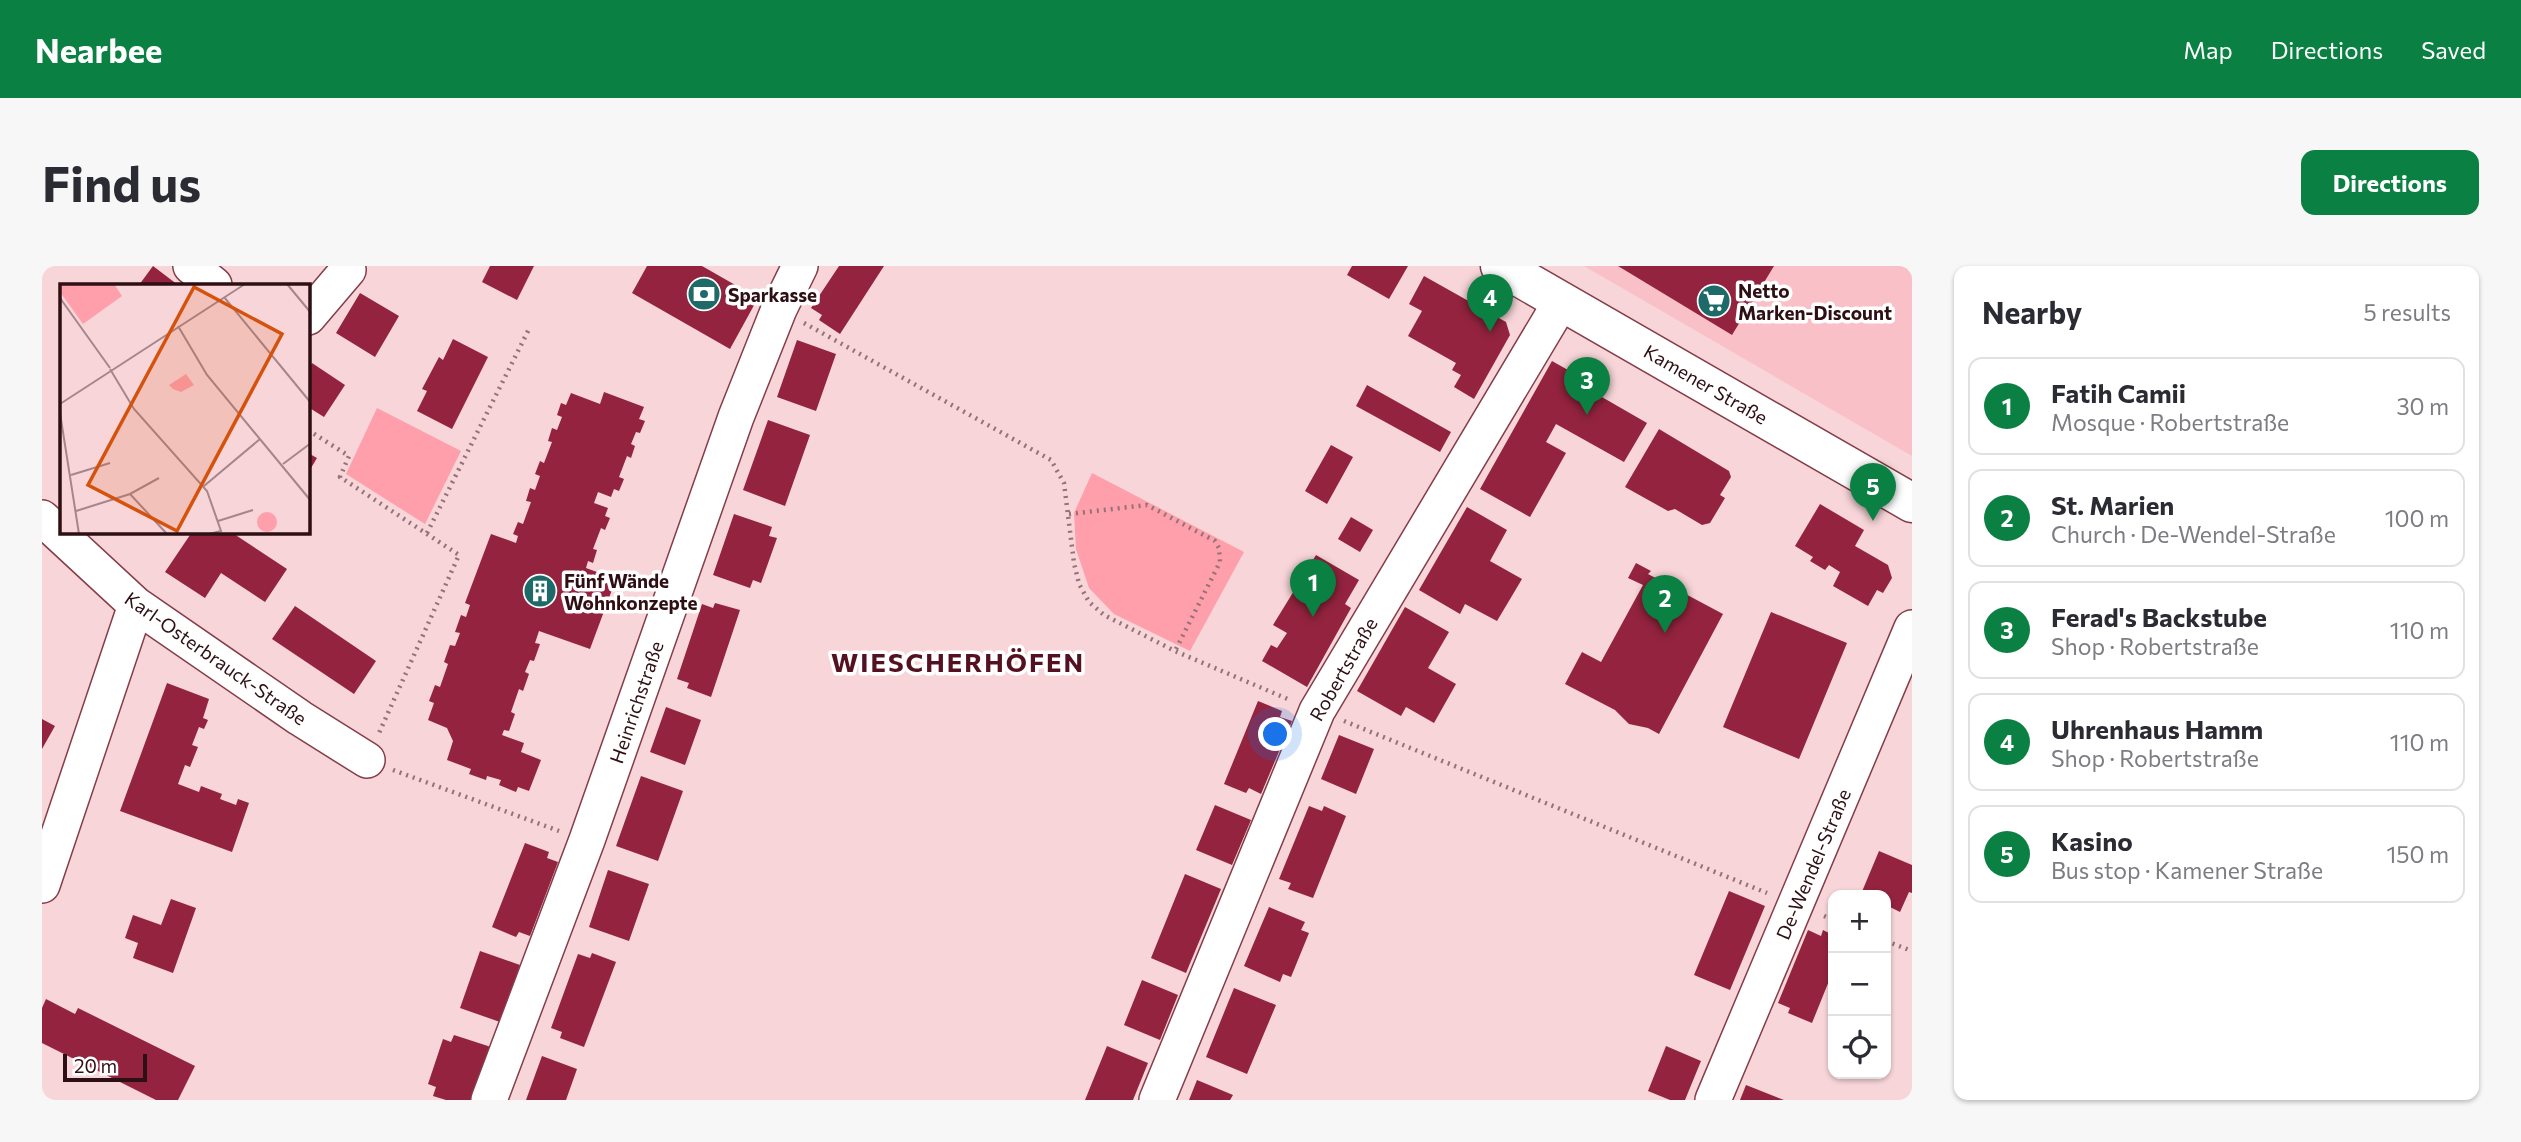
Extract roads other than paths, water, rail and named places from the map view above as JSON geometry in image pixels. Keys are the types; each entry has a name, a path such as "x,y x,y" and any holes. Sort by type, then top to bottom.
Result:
{"main road":[{"name":"Kamener Straße","path":"1500,266 1912,503"}],"street":[{"path":"191,266 213,284"},
{"name":"Heinrichstraße","path":"489,1100 587,841 736,417 779,309 800,266"},
{"path":"310,315 348,270"},
{"name":"Robertstraße","path":"1157,1100 1317,711 1561,302"},
{"name":"Karl-Osterbrauck-Straße","path":"42,518 136,605 300,718 367,760"},
{"path":"42,885 136,605"},
{"name":"De-Wendel-Straße","path":"1713,1100 1912,628"}],"place":[{"name":"Sparkasse","path":"704,294"},
{"name":"Netto Marken-Discount","path":"1714,301"},
{"name":"Uhrenhaus Hamm","path":"1490,332"},
{"name":"Ferad's Backstube","path":"1587,415"},
{"name":"Kasino","path":"1873,521"},
{"name":"Fünf Wände Wohnkonzepte","path":"540,591"},
{"name":"Fatih Camii","path":"1313,617"},
{"name":"St. Marien","path":"1665,633"}],"district":[{"name":"WIESCHERHÖFEN","path":"958,661"}]}
